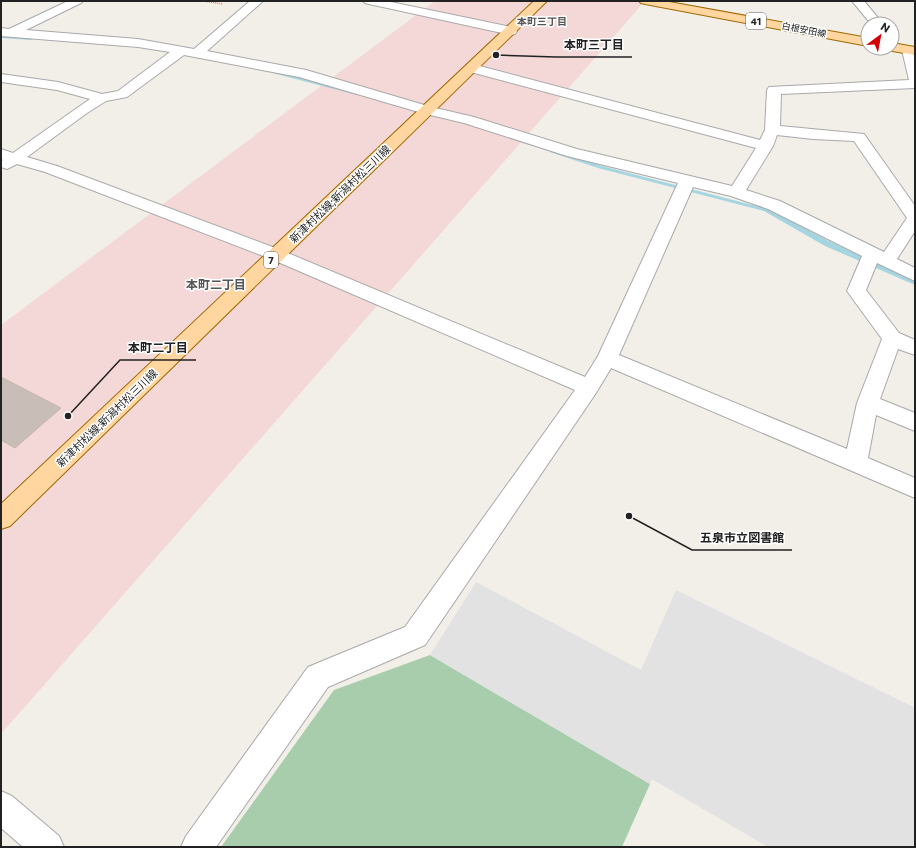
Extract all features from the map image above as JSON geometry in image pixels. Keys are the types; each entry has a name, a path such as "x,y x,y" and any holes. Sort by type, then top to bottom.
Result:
{"main road":[{"name":"新津村松線;新潟村松三川線","path":"1,519 541,1"},
{"name":"白根安田線","path":"645,1 860,41"}],"street":[{"path":"5,32 75,1"},
{"path":"197,53 257,1"},
{"path":"369,1 511,31"},
{"path":"858,1 870,16"},
{"path":"5,32 138,43 182,50 301,74 427,110 469,120 572,153 687,182 736,192 774,205 915,275"},
{"path":"900,47 915,79"},
{"path":"1,169 8,155 102,98 122,94 182,50"},
{"path":"472,68 765,146"},
{"path":"1,78 58,86 102,98"},
{"path":"736,192 765,146 772,130 774,90 915,84"},
{"path":"772,130 813,135 859,137 915,218 879,257 856,291 892,338 915,348"},
{"path":"8,155 51,169 277,255 589,387"},
{"path":"197,847 318,677 415,636 589,387 606,358 687,182"},
{"path":"855,463 868,403 892,338"},
{"path":"606,358 915,488"},
{"path":"868,403 915,422"},
{"path":"1,807 48,847"}],"shaded area":[{"path":"435,1 645,1 1,734 1,325"},
{"path":"476,582 641,670 676,590 915,708 915,847 768,847 652,779 650,784 430,655"}],"green space":[{"path":"430,655 650,784 622,847 221,847 334,690"}],"building":[{"path":"1,377 61,408 15,448 1,440"}],"waterway":[{"path":"1,36 31,38"},
{"path":"263,69 353,92"},
{"path":"552,151 600,167 766,210 828,244 915,283"}],"place":[{"name":"本町三丁目","path":"496,55"},
{"name":"本町二丁目","path":"68,416"},
{"name":"五泉市立図書館","path":"629,516"}],"district":[{"name":"本町三丁目","path":"542,21"},
{"name":"本町二丁目","path":"216,285"}]}
